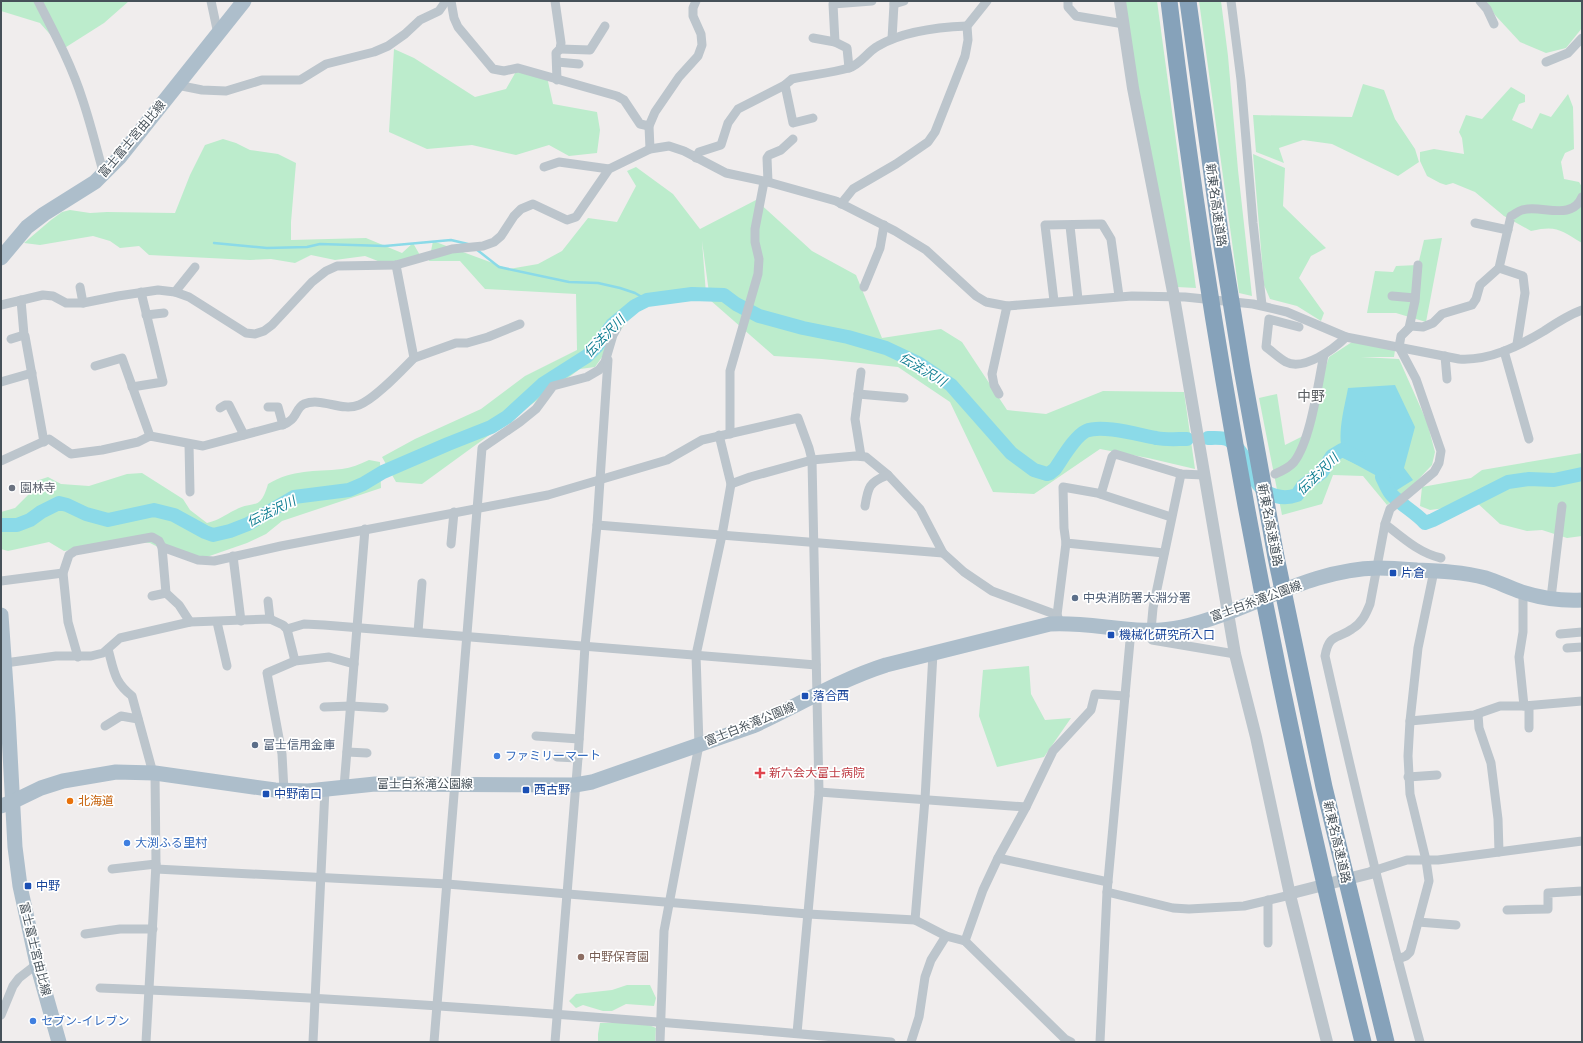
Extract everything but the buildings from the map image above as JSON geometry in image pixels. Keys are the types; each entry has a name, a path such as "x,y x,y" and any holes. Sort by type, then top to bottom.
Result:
{"highway":[{"name":"新東名高速道路","path":"1169,1 1193,180 1229,412 1304,792 1363,1042"},
{"name":"新東名高速道路","path":"1188,1 1222,246 1269,518 1324,787 1386,1042"}],"main road":[{"name":"富士富士宮由比線","path":"1,258 28,228 44,214 74,196 104,175 244,1"},
{"name":"富士白糸滝公園線","path":"7,804 41,788 63,781 116,772 154,773 284,791 375,784 575,785 616,775 753,726 868,671 1050,624 1059,620 1131,630 1152,635 1234,610 1327,575 1350,570 1438,564 1486,578 1523,592 1551,598 1582,600"},
{"name":"富士富士宮由比線","path":"1,615 5,663 7,804 20,886 37,964 60,1042"}],"street":[{"path":"38,1 70,64 83,100 104,175"},
{"path":"211,1 218,34"},
{"path":"177,85 202,90 226,91 262,80 300,80 326,64 374,52 388,46 405,34 420,20 439,11 446,1"},
{"path":"451,1 454,18 458,27 493,69 504,71 518,68 557,80 606,92 624,100 640,124 649,126"},
{"path":"555,1 561,43 560,49 556,53 557,80"},
{"path":"650,149 649,126 655,112 679,77 698,56 702,45 701,34 693,16 693,8 696,1"},
{"path":"835,42 833,4 872,1"},
{"path":"892,39 894,2 904,1"},
{"path":"841,204 853,188 896,164 928,142 935,132 965,56 968,40 967,26 987,1"},
{"path":"1068,1 1068,7 1076,16 1124,24"},
{"path":"1120,1 1133,88 1179,297 1204,475 1234,610 1235,654 1293,893 1327,1042"},
{"path":"1231,1 1241,80 1258,304"},
{"path":"1480,1 1487,10 1494,24"},
{"path":"560,49 590,50 605,26"},
{"path":"696,158 699,152 721,145 728,123 738,109 785,85 792,79 849,68 858,64 877,47 892,39 940,27 967,26"},
{"path":"813,38 835,42 847,48 849,68"},
{"path":"1546,62 1568,53 1582,38"},
{"path":"556,62 579,64"},
{"path":"785,85 793,123 813,118"},
{"path":"730,434 730,370 758,274 759,259 755,242 755,229 766,182 767,158 769,155 781,150 793,139"},
{"path":"1,305 43,295 53,296 66,303 83,303 158,290 175,292 189,297 246,333 255,334 264,331 272,325 312,282 326,271 337,266 396,265 452,249 483,246 494,242 501,236 514,216 522,209 533,204 567,220 576,217 609,169 650,149 669,146 684,151 726,173 836,201 926,250 976,296 986,302 1007,306 1119,296 1179,297 1258,304 1307,319 1327,330 1346,337 1471,360 1504,351 1535,336 1573,313 1582,310"},
{"path":"544,167 558,162 609,169"},
{"path":"1420,1042 1374,872 1325,656 1327,646 1331,640 1354,629 1365,615 1378,568 1385,524 1390,509 1434,472 1439,463 1441,451 1416,379 1399,346 1401,336 1411,326 1423,327 1433,323 1442,314 1472,305 1476,299 1480,284 1499,268 1511,216 1523,210 1563,211 1575,207 1582,197"},
{"path":"1475,223 1508,230"},
{"path":"1054,301 1046,225 1070,226 1102,224 1111,239 1119,296"},
{"path":"864,287 880,248 884,226"},
{"path":"1070,226 1078,300"},
{"path":"396,265 414,358"},
{"path":"1409,328 1415,298 1418,265"},
{"path":"175,292 195,267"},
{"path":"1499,268 1523,276 1525,293 1517,344"},
{"path":"80,287 83,303"},
{"path":"132,387 163,382 141,292"},
{"path":"1392,296 1415,298"},
{"path":"21,300 24,335 26,336 44,442"},
{"path":"999,394 994,385 992,374 1007,306"},
{"path":"146,315 164,313"},
{"path":"1299,327 1269,319 1266,347 1288,362 1302,364 1324,355 1337,347 1346,337"},
{"path":"1,461 49,439 71,454 102,450 138,442 150,436 203,446 283,425 292,419 299,408 304,404 314,402 348,408 360,405 380,391 414,358 456,343 467,343 488,337 520,324"},
{"path":"434,1042 482,448 536,409 553,386 587,377 599,370 606,362 617,328"},
{"path":"10,339 24,335"},
{"path":"1504,351 1529,439"},
{"path":"555,1042 597,525 608,355"},
{"path":"1275,474 1293,463 1306,437 1324,355"},
{"path":"1445,356 1447,379"},
{"path":"95,366 122,358 150,436"},
{"path":"861,372 855,419 861,456"},
{"path":"1,382 32,373"},
{"path":"858,394 904,398"},
{"path":"220,408 225,405 230,405 244,435"},
{"path":"268,408 278,407 283,425"},
{"path":"162,547 198,560 214,561 364,529 548,495 667,460 702,440 798,418 812,460 819,792 797,1033"},
{"path":"660,1042 664,931 699,745 696,655 722,535 731,484 719,436"},
{"path":"189,444 190,492"},
{"path":"1101,494 1112,456 1115,454 1181,474 1204,475"},
{"path":"731,484 750,477 812,460 861,456 866,457 873,461 888,475 920,508 943,553 964,572 992,591 1059,620 1066,543 1063,487 1101,494 1171,517"},
{"path":"1181,474 1153,608 1152,635 1183,645 1235,654"},
{"path":"865,506 867,491 871,484 877,479 888,475"},
{"path":"1551,598 1562,506"},
{"path":"451,544 454,512"},
{"path":"1385,524 1414,547 1434,556 1438,564 1418,648 1410,721 1408,777 1410,794 1426,860 1429,881 1410,952 1406,956 1398,959"},
{"path":"597,525 943,553"},
{"path":"344,787 364,529"},
{"path":"78,657 68,622 63,573 68,555 75,551 152,537 160,541 162,547 166,593 179,606 190,622"},
{"path":"1066,543 1164,553"},
{"path":"233,556 241,621"},
{"path":"1,581 63,573"},
{"path":"418,632 422,583"},
{"path":"1523,592 1523,632 1519,658 1529,728"},
{"path":"152,596 166,593"},
{"path":"268,601 270,619"},
{"path":"5,663 56,656 91,656 103,653 120,638 190,622 270,619 283,625 287,629 295,661"},
{"path":"217,622 226,666"},
{"path":"287,629 304,624 816,665"},
{"path":"1182,627 1183,645"},
{"path":"1100,1042 1107,892 1131,630"},
{"path":"1560,634 1582,632"},
{"path":"1566,648 1582,647"},
{"path":"108,649 117,681 122,688 132,696 154,773 156,867 146,1042"},
{"path":"915,920 933,653"},
{"path":"284,791 282,754 267,673 295,661 329,657 354,664"},
{"path":"965,941 983,890 1053,752 1091,710 1095,694 1125,696"},
{"path":"1410,721 1451,718 1478,714 1500,706 1527,706 1582,702"},
{"path":"324,707 350,706 384,708"},
{"path":"1478,714 1480,728 1491,763 1498,819 1499,852"},
{"path":"105,726 121,716 138,719"},
{"path":"536,736 579,738"},
{"path":"347,752 367,753"},
{"path":"557,757 578,758"},
{"path":"1408,777 1437,775"},
{"path":"313,1042 325,789"},
{"path":"819,792 1026,807"},
{"path":"1107,892 1173,908 1189,909 1244,906 1374,872 1408,860 1438,860 1582,841"},
{"path":"998,858 1108,882"},
{"path":"112,869 156,867 447,884 808,914 915,920 946,936 965,941 1065,1039 1071,1042"},
{"path":"1507,910 1548,909 1548,893 1582,891"},
{"path":"1268,900 1268,943"},
{"path":"1418,922 1456,925"},
{"path":"85,934 120,929 153,929"},
{"path":"911,1042 919,1017 925,977 931,960 946,936"},
{"path":"1,1015 13,986 19,978 37,964"},
{"path":"100,988 437,1005 797,1033 891,1042"}],"green space":[{"path":"1,1 129,1 104,23 63,49 40,23 1,11"},
{"path":"1125,1 1157,1 1196,288 1177,287 1140,115"},
{"path":"1199,1 1221,1 1228,56 1238,170 1252,296 1239,293"},
{"path":"1486,1 1582,1 1582,28 1566,48 1546,53 1520,42 1495,15"},
{"path":"394,49 414,58 475,97 506,89 518,68 547,77 553,104 597,112 600,130 597,153 569,156 549,145 516,155 472,145 427,149 389,132"},
{"path":"1363,84 1384,90 1395,119 1415,149 1419,162 1398,176 1332,144 1303,140 1279,148 1284,163 1256,152 1253,115 1352,117"},
{"path":"1511,87 1525,95 1525,102 1519,104 1512,120 1532,129 1540,113 1551,117 1568,94 1573,107 1574,149 1565,153 1561,162 1564,179 1579,182 1582,187 1582,243 1558,230 1540,229 1531,231 1504,216 1475,192 1453,183 1446,185 1440,183 1427,176 1420,161 1420,152 1434,149 1464,154 1462,138 1459,132 1466,115 1482,119"},
{"path":"223,139 236,143 250,150 278,154 296,163 291,240 366,238 402,253 413,243 421,257 383,263 365,256 335,260 311,255 295,263 271,259 250,260 149,255 139,246 120,248 110,241 93,236 40,245 24,243 62,212 70,210 90,213 175,213 190,175 205,145"},
{"path":"1253,154 1285,168 1283,206 1326,248 1311,256 1299,278 1324,313 1321,321 1297,306 1270,299 1264,285"},
{"path":"636,167 673,194 700,229 756,200 812,251 856,275 882,338 941,329 962,342 1007,410 1046,414 1103,391 1184,392 1195,469 1100,449 1034,494 993,492 950,402 898,367 822,359 774,356 710,300 702,241 706,294 643,298 595,367 580,369 422,484 396,482 382,457 415,439 481,409 525,376 577,350 576,294 485,289 460,261 429,261 433,241 509,269 538,264 562,251 588,218 617,222 636,186 627,171"},
{"path":"1442,238 1426,322 1396,313 1367,313 1375,271 1393,272 1396,266 1418,265 1424,240"},
{"path":"1352,342 1395,350 1394,357 1361,357 1399,359 1427,422 1435,452 1432,465 1411,487 1387,505 1363,476 1333,475 1322,504 1282,515 1259,398 1277,394 1285,445 1303,436 1329,357"},
{"path":"1582,453 1582,536 1567,538 1542,530 1527,531 1500,524 1474,500 1461,506 1430,510 1420,506 1422,487 1471,478 1482,470"},
{"path":"369,460 380,462 381,488 282,521 266,534 247,543 198,560 170,553 150,543 130,541 64,551 49,542 8,551 1,549 1,512 15,508 29,494 36,481 48,477 61,484 89,486 127,474 142,473 183,499 190,510 207,523 242,507 256,504 265,493 268,484 277,479 295,473 356,466"},
{"path":"1029,666 1031,694 1045,720 1071,718 1044,757 997,767 979,716 983,670"},
{"path":"627,985 650,985 656,998 654,1006 626,1004 612,1011 603,1011 583,1005 576,1008 569,1001 576,994 612,990"},
{"path":"629,1022 650,1025 656,1028 655,1042 598,1042 600,1023"}],"water":[{"path":"1395,385 1415,427 1404,468 1413,480 1386,497 1377,476 1344,458 1341,432 1348,388"}],"waterway":[{"path":"214,243 267,248 307,247 320,244 385,246 451,240 468,244"},
{"path":"476,249 499,267 569,282 598,283 635,293 647,300"},
{"name":"伝法沢川","path":"1,525 17,525 30,520 41,512 59,503 86,514 108,520 154,510 174,515 213,535 230,531 248,524 294,497 349,490 363,484 383,472 491,427 507,417 543,384 587,356 597,346 612,325 635,306 647,300 692,294 724,295 736,304 759,316 803,328 848,337 886,348 918,363 951,385 1011,453 1034,470 1047,474 1055,469 1069,448 1082,434 1093,429 1111,429 1160,439 1187,439"},
{"name":"伝法沢川","path":"1208,438 1224,438 1229,440 1244,456 1257,482 1262,488 1271,494 1281,497 1297,495 1303,486 1322,472 1332,456 1342,450 1359,458"},
{"name":"伝法沢川","path":"1382,477 1391,494 1425,523 1508,482 1529,479 1554,480 1582,474"}],"place":[{"name":"園林寺","path":"12,488"},
{"name":"片倉","path":"1393,573"},
{"name":"中央消防署大淵分署","path":"1075,598"},
{"name":"機械化研究所入口","path":"1111,635"},
{"name":"落合西","path":"805,696"},
{"name":"富士信用金庫","path":"255,745"},
{"name":"ファミリーマート","path":"497,756"},
{"name":"新六会大富士病院","path":"760,773"},
{"name":"西古野","path":"526,790"},
{"name":"中野南口","path":"266,794"},
{"name":"北海道","path":"70,801"},
{"name":"大渕ふる里村","path":"127,843"},
{"name":"中野","path":"28,886"},
{"name":"中野保育園","path":"581,957"},
{"name":"セブン-イレブン","path":"33,1021"}],"district":[{"name":"中野","path":"1311,396"}]}
